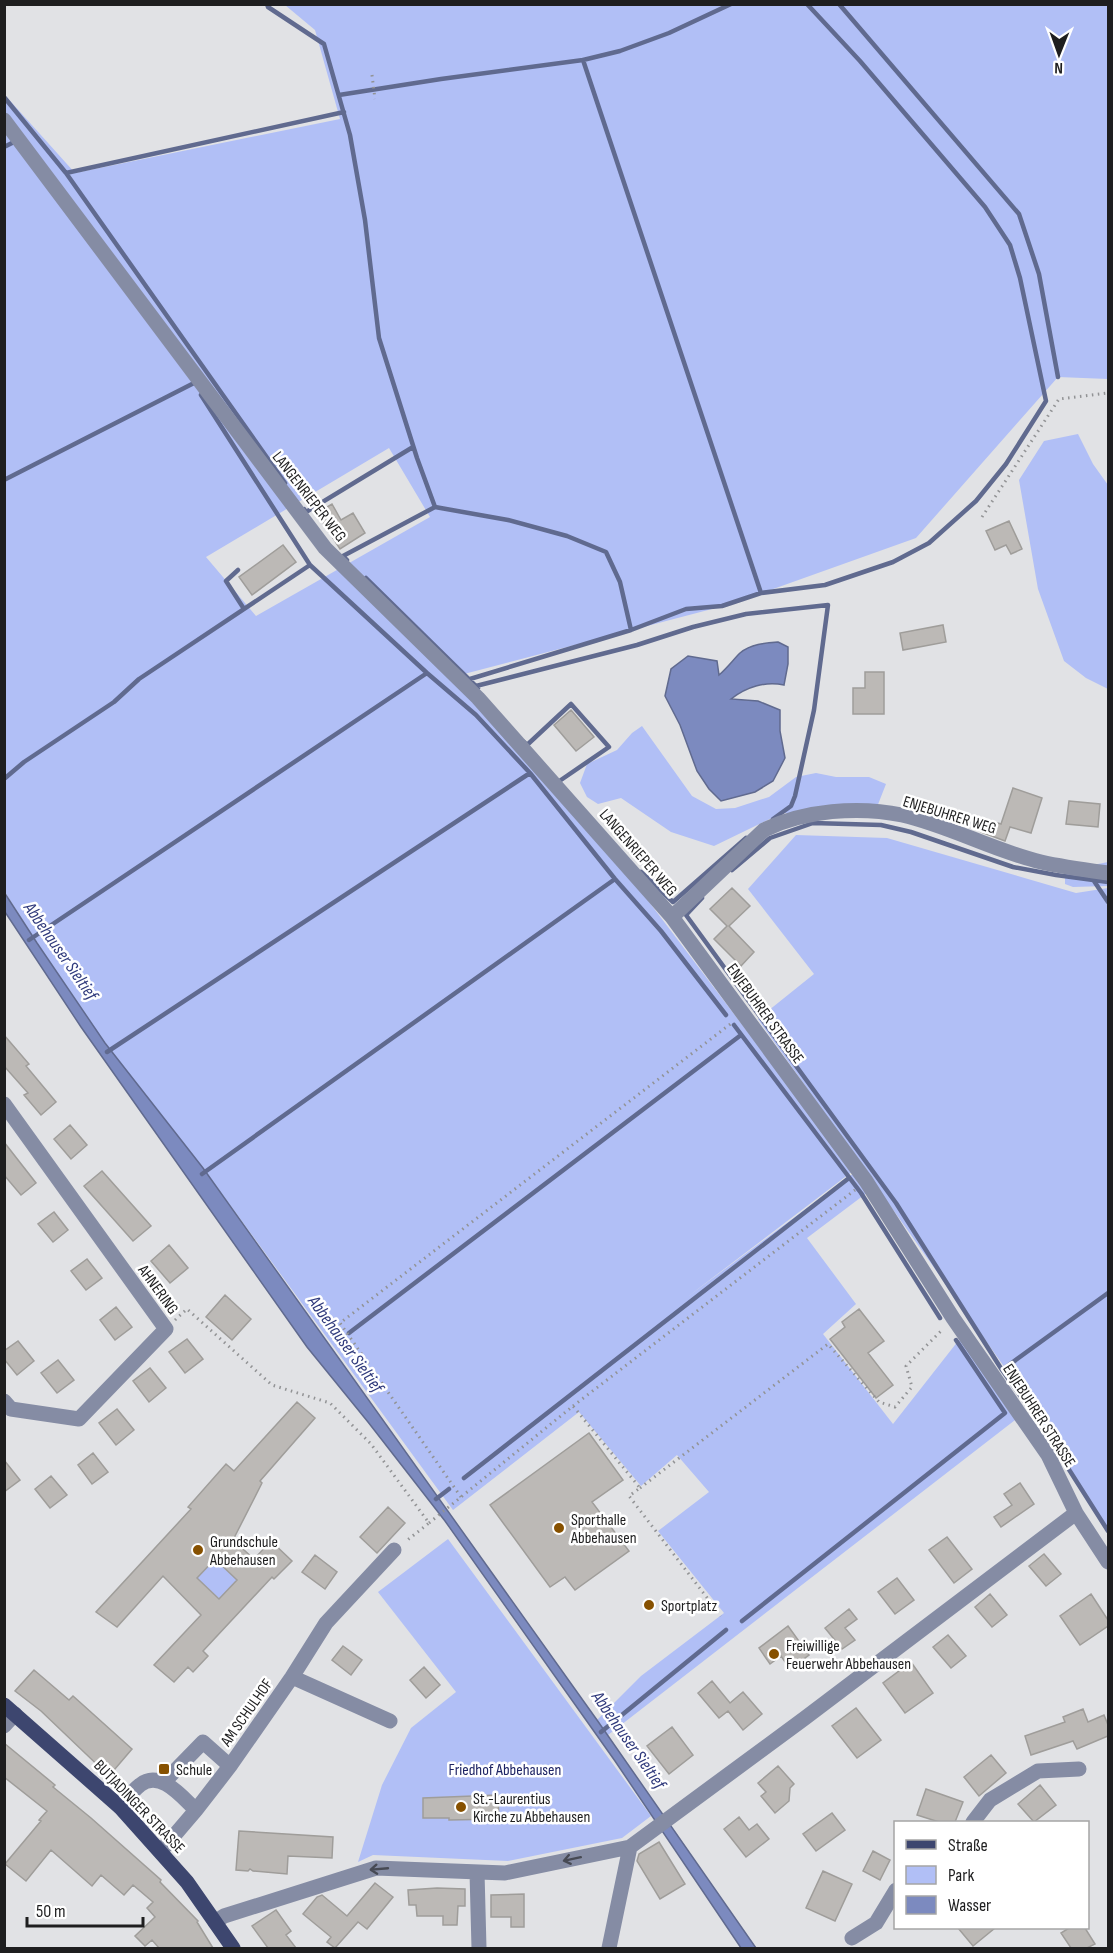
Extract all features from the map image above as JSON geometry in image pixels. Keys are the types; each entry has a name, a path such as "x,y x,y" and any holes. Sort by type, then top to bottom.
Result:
{"main road":[{"name":"BUTJADINGER STRASSE","path":"10,1710 120,1807 187,1882 233,1948"}],"street":[{"name":"LANGENRIEPER WEG","path":"4,120 325,548 478,698 672,917"},
{"name":"ENJEBUHRER WEG","path":"672,917 764,830 782,820 805,814 834,811 902,815 1040,862 1108,873"},
{"name":"ENJEBUHRER STRASSE","path":"672,917 866,1181 953,1318 1048,1455 1076,1513 1108,1562"},
{"name":"AHNERING","path":"4,1104 166,1329 79,1419 11,1408 4,1401"},
{"path":"215,1922 224,1916 376,1868 505,1873 630,1847 815,1711 1076,1513"},
{"name":"AM SCHULHOF","path":"160,1851 230,1766 292,1677 326,1623 394,1550"},
{"name":"AM SCHULHOF","path":"292,1677 390,1722"},
{"path":"4,1726 10,1710"},
{"path":"164,1782 203,1742 230,1766"},
{"path":"974,1821 990,1800 1038,1772 1079,1769"},
{"path":"120,1807 140,1785 148,1781 164,1782 196,1810"},
{"path":"609,1948 630,1847"},
{"path":"477,1872 479,1948"},
{"path":"852,1938 876,1923 894,1893"}],"path":[{"path":"372,75 375,99"},
{"path":"982,517 1059,399 1108,393"},
{"path":"461,1497 340,1323 744,1014"},
{"path":"394,1550 573,1406 853,1192"},
{"path":"166,1329 188,1309 272,1385 330,1404 371,1444 429,1522"},
{"path":"721,1616 629,1496 828,1344 879,1402 895,1407 912,1387 906,1366 953,1318"},
{"path":"573,1406 640,1488"}],"green space":[{"path":"285,5 1108,5 1108,379 1058,377 916,538 731,604 464,674 621,865 853,1171 686,1298 854,1173 868,1192 807,1238 856,1304 823,1334 893,1424 962,1336 1019,1417 608,1735 597,1720 641,1676 724,1613 658,1531 709,1492 677,1455 641,1486 579,1412 453,1510 203,1168 105,1043 5,892 4,94 75,173 340,119 315,30","holes":["389,448 430,517 256,616 206,557"]},
{"path":"1078,434 1093,464 1108,485 1108,689 1086,678 1064,661 1038,589 1019,480 1044,441"},
{"path":"642,726 692,796 716,809 735,808 769,797 796,777 816,773 836,777 869,777 886,784 877,807 855,814 782,813 714,846 671,832 621,798 598,804 587,797 580,783 587,764 617,750 632,733"},
{"path":"796,835 887,838 1076,893 1108,888 1108,1530 1032,1406 758,1019 814,974 748,889"},
{"path":"1108,862 1108,886 1073,887 1065,884 1068,870"},
{"name":"Friedhof Abbehausen","path":"448,1539 651,1816 622,1838 508,1861 373,1855 358,1862 382,1785 411,1728 456,1692 378,1592"},
{"path":"215,1559 237,1580 228,1590 223,1602 197,1578"}],"water":[{"path":"778,642 788,647 784,685 756,686 731,699 758,701 780,710 780,731 785,758 773,781 755,792 721,801 709,789 697,771 680,725 665,696 671,669 688,656 717,661 719,675 744,650 758,644"},
{"path":"4,892 105,1043 203,1168 597,1720 756,1948 741,1948 615,1761 445,1521 307,1347 81,1027 5,912"}],"building":[{"path":"332,504 341,520 353,513 365,533 340,549 317,513"},
{"path":"1009,521 1022,549 1011,554 1006,545 995,550 986,531"},
{"path":"283,545 296,562 252,595 239,577"},
{"path":"943,625 946,642 903,650 900,633"},
{"path":"865,672 884,672 884,714 853,714 853,688 865,688"},
{"path":"571,710 594,737 576,751 554,725"},
{"path":"1013,788 1042,798 1031,833 1010,827 1005,841 981,832 985,819 1001,824"},
{"path":"1069,801 1100,804 1098,827 1066,824"},
{"path":"732,888 750,906 729,926 754,952 741,966 714,939 727,926 710,909"},
{"path":"4,1035 29,1064 26,1066 56,1102 41,1115 24,1095 28,1093 4,1066"},
{"path":"70,1125 87,1145 71,1159 54,1139"},
{"path":"4,1142 36,1183 21,1195 4,1175"},
{"path":"102,1171 151,1226 133,1241 84,1186"},
{"path":"54,1212 68,1230 53,1242 38,1224"},
{"path":"169,1245 188,1268 170,1283 151,1261"},
{"path":"87,1259 102,1278 86,1290 71,1271"},
{"path":"225,1295 251,1319 232,1340 206,1317"},
{"path":"116,1307 132,1327 115,1340 100,1320"},
{"path":"859,1309 884,1341 868,1353 893,1385 876,1398 830,1339 845,1327 842,1322"},
{"path":"187,1339 203,1359 185,1373 169,1352"},
{"path":"18,1341 34,1361 17,1375 4,1359 4,1351"},
{"path":"58,1360 74,1380 57,1393 41,1373"},
{"path":"150,1368 166,1388 149,1402 133,1381"},
{"name":"Grundschule Abbehausen","path":"297,1402 315,1418 260,1481 262,1483 233,1540 254,1559 271,1541 292,1561 274,1579 272,1577 203,1651 208,1656 193,1672 188,1667 174,1682 154,1665 201,1615 163,1576 117,1627 96,1612 191,1509 188,1507 226,1464 234,1471","holes":["215,1559 237,1580 219,1599 197,1578"]},
{"path":"117,1409 134,1430 116,1445 99,1423"},
{"name":"Sporthalle Abbehausen","path":"589,1433 623,1480 592,1502 629,1551 575,1590 565,1577 550,1587 490,1505"},
{"path":"93,1453 108,1472 92,1484 78,1465"},
{"path":"4,1460 20,1480 4,1492"},
{"path":"51,1476 67,1495 50,1508 35,1489"},
{"path":"1020,1483 1034,1504 1001,1527 994,1517 1012,1505 1004,1494"},
{"path":"388,1507 405,1523 377,1553 360,1537"},
{"path":"947,1537 972,1569 954,1583 929,1550"},
{"path":"1044,1554 1061,1574 1046,1586 1029,1566"},
{"path":"315,1555 337,1572 325,1589 302,1572"},
{"path":"897,1578 914,1600 895,1614 878,1592"},
{"path":"990,1594 1007,1615 992,1627 975,1607"},
{"path":"1091,1594 1108,1620 1108,1626 1080,1645 1060,1616"},
{"path":"849,1609 857,1619 845,1628 855,1640 842,1649 825,1628"},
{"path":"788,1626 809,1655 790,1669 781,1656 770,1664 759,1648"},
{"path":"948,1635 966,1656 951,1668 933,1647"},
{"path":"343,1646 362,1660 351,1675 332,1660"},
{"path":"911,1662 933,1693 905,1713 883,1683"},
{"path":"424,1667 440,1685 426,1698 410,1680"},
{"path":"34,1670 69,1700 73,1696 132,1749 109,1776 41,1711 15,1691"},
{"path":"712,1681 730,1703 743,1692 762,1714 743,1730 728,1711 719,1718 698,1693"},
{"path":"856,1708 881,1740 857,1758 832,1726"},
{"path":"1083,1709 1088,1722 1104,1715 1108,1725 1108,1736 1077,1749 1073,1741 1031,1755 1025,1736 1065,1722 1063,1717"},
{"path":"672,1727 693,1755 669,1774 647,1746"},
{"path":"4,1743 55,1785 53,1787 161,1880 160,1882 198,1921 213,1948 159,1948 152,1940 145,1946 135,1936 155,1917 147,1908 153,1902 133,1885 124,1895 101,1875 92,1886 51,1850 26,1881 5,1864 47,1811 4,1777"},
{"path":"991,1755 1006,1773 979,1796 964,1777"},
{"path":"778,1766 794,1784 790,1788 789,1801 775,1813 761,1796 766,1792 758,1783"},
{"path":"1040,1785 1056,1805 1033,1821 1018,1804"},
{"path":"926,1789 963,1802 955,1821 936,1821 917,1815"},
{"name":"St.-Laurentius Kirche zu Abbehausen","path":"498,1795 499,1819 423,1818 423,1798"},
{"path":"832,1813 845,1830 816,1851 803,1834"},
{"path":"739,1817 749,1830 757,1824 769,1839 746,1857 724,1829"},
{"path":"239,1831 333,1837 332,1858 288,1856 287,1874 250,1869 248,1871 236,1870"},
{"path":"659,1842 685,1884 660,1899 637,1861 639,1854"},
{"path":"873,1851 890,1860 880,1880 863,1871"},
{"path":"823,1871 852,1884 835,1921 806,1908"},
{"path":"375,1883 393,1897 367,1929 358,1922 335,1948 327,1942 331,1937 303,1914 317,1897 322,1895 347,1916"},
{"path":"465,1889 465,1906 458,1906 457,1925 443,1925 443,1916 417,1916 416,1905 409,1905 408,1890"},
{"path":"524,1894 524,1927 511,1927 511,1917 491,1917 491,1895"},
{"path":"276,1910 291,1931 286,1935 296,1948 268,1948 252,1926"},
{"path":"959,1929 994,1929 973,1946"},
{"path":"1067,1929 1086,1929 1095,1944 1087,1948 1071,1948 1061,1933"}],"waterway":[{"path":"267,4 268,7 324,44 350,135 365,220 379,338 435,507"},
{"path":"339,95 583,60 620,51 669,33 731,4"},
{"path":"470,679 631,630 686,609 722,606 761,593 825,585 893,562 929,543 976,501 1006,464 1046,401 1020,278 1010,245 985,207 860,61 807,4"},
{"path":"839,4 1019,214 1039,274 1058,377"},
{"path":"583,60 761,593"},
{"path":"4,97 66,173 285,483"},
{"path":"66,173 344,112"},
{"path":"4,147 14,142"},
{"path":"4,480 194,383"},
{"path":"201,395 310,565"},
{"path":"304,509 306,512 413,447"},
{"path":"347,560 343,556 435,507 508,520 567,536 606,552 620,582 631,630"},
{"path":"4,779 24,762 114,702 139,679 310,565 476,715 530,773 615,879 661,931 726,1015"},
{"path":"238,570 226,581 244,609"},
{"path":"366,578 478,688"},
{"path":"476,686 637,645 693,627 746,614 828,605 814,710 795,796 791,806 773,819"},
{"name":"Abbehauser Sieltief","path":"29,940 427,673"},
{"path":"524,742 527,745 571,704 609,747 558,782 560,784"},
{"path":"107,1052 530,773"},
{"path":"732,870 770,838 813,823 881,825 911,832 1013,867 1108,882"},
{"path":"641,872 673,902 746,838"},
{"path":"202,1174 615,879"},
{"path":"1094,881 1108,902"},
{"path":"702,898 686,915 896,1203 1108,1531"},
{"path":"734,1025 861,1193 940,1318"},
{"name":"Abbehauser Sieltief","path":"349,1333 741,1035"},
{"path":"464,1478 849,1178"},
{"path":"1002,1370 1108,1293"},
{"path":"742,1621 1005,1413 956,1340"},
{"path":"436,1499 449,1489"},
{"name":"Abbehauser Sieltief","path":"601,1732 726,1630"}],"place":[{"name":"Sporthalle Abbehausen","path":"559,1528"},
{"name":"Grundschule Abbehausen","path":"198,1550"},
{"name":"Sportplatz","path":"649,1605"},
{"name":"Freiwillige Feuerwehr Abbehausen","path":"774,1654"},
{"name":"Schule","path":"164,1769"},
{"name":"St.-Laurentius Kirche zu Abbehausen","path":"461,1807"}]}
